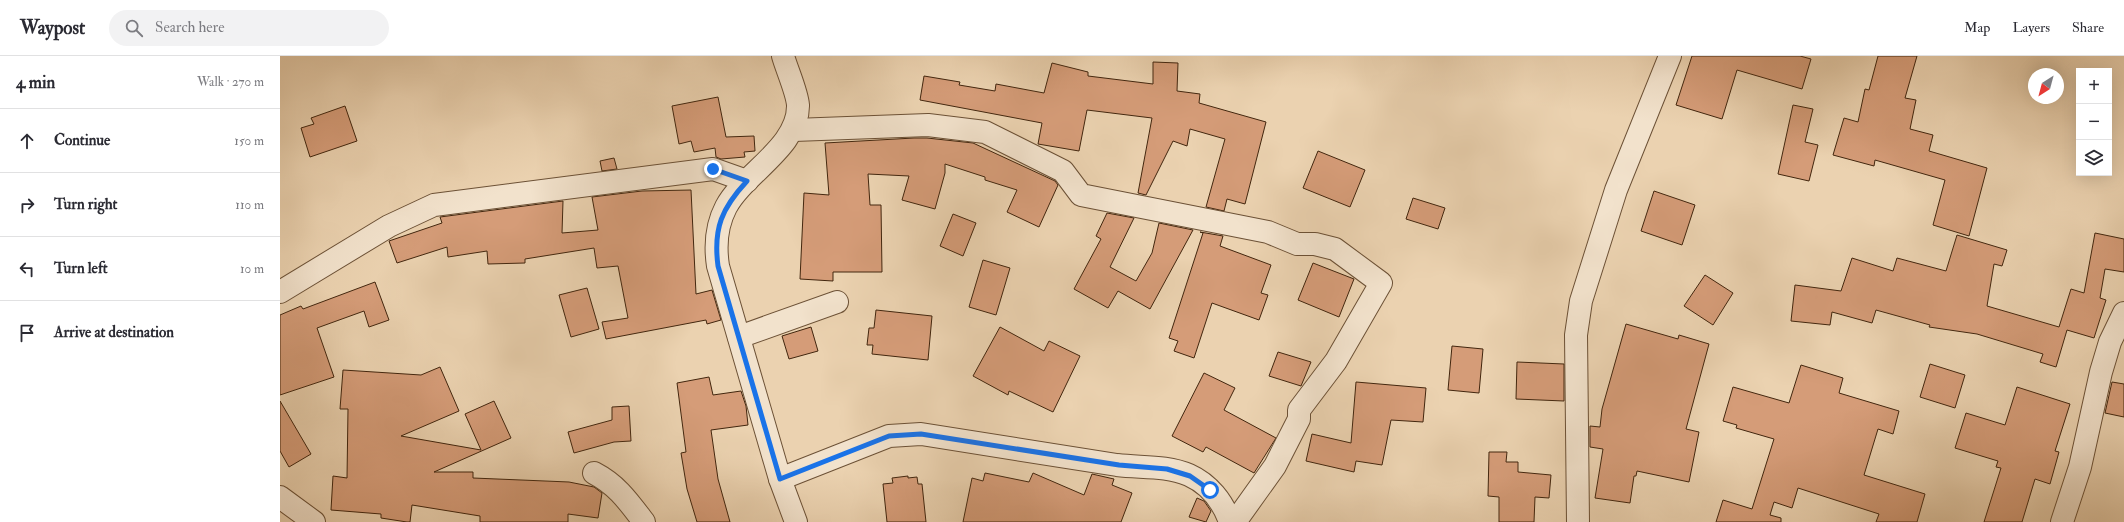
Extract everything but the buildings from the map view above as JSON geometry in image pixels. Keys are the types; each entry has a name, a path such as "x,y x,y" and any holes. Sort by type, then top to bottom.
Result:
{"street":[{"path":"783,56 798,104 794,130 726,206 719,225 716,246 718,266 780,479 796,522"},
{"path":"1578,522 1576,335 1581,302 1616,190 1670,56"},
{"path":"794,130 928,125 985,132 1063,171 1081,195 1268,232 1297,244 1315,244 1334,249 1381,284 1336,361 1299,410 1299,418 1275,466 1236,522"},
{"path":"280,292 389,226 434,205 713,169 747,181"},
{"path":"739,337 837,302"},
{"path":"2062,522 2080,467 2101,372 2110,342 2124,313"},
{"path":"780,479 889,436 921,434 1119,465 1167,469 1190,476 1210,490 1225,508 1230,522"},
{"path":"594,473 618,488 644,522"},
{"path":"280,497 314,522"}],"route":[{"path":"713,169 747,181 726,206 719,225 716,246 718,266 780,479 889,436 921,434 1119,465 1167,469 1190,476 1210,490"}]}
